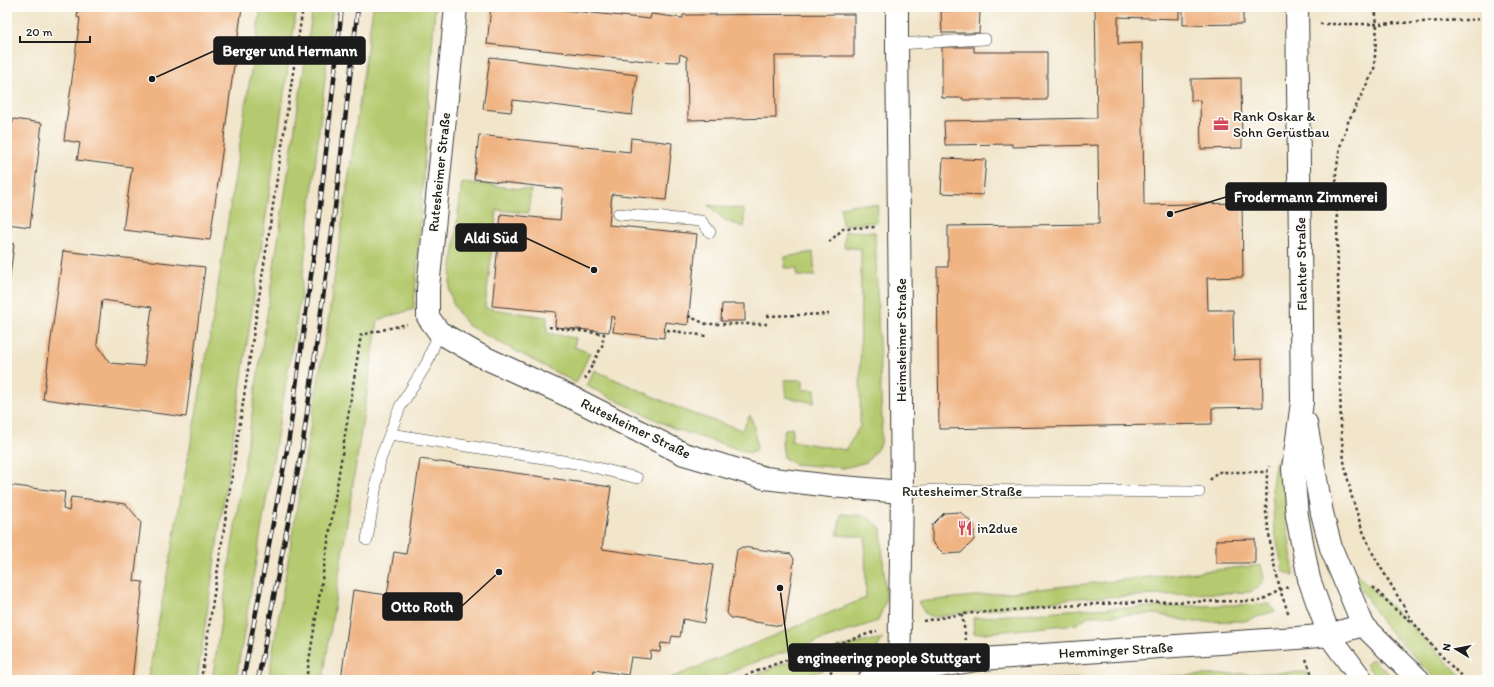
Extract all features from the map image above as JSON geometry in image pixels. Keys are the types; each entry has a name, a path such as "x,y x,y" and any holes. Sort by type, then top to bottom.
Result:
{"main road":[{"name":"Rutesheimer Straße","path":"456,7 428,288 434,324 479,355 575,399 684,454 765,478 831,486 902,492"},
{"name":"Heimsheimer Straße","path":"897,7 902,492 899,676"},
{"name":"Flachter Straße","path":"1298,16 1302,402 1293,469 1297,516 1309,579 1328,635 1362,680"},
{"name":"Flachter Straße","path":"1302,402 1322,513 1331,548 1363,625 1419,680"},
{"name":"Hemminger Straße","path":"869,680 899,676 968,661 1012,656 1297,638 1328,635 1363,625"}],"lane":[{"path":"897,44 985,39"},
{"path":"618,214 701,221 710,232"},
{"path":"366,540 380,460 400,407 427,363 434,324"},
{"path":"390,434 582,464 637,478"},
{"name":"Rutesheimer Straße","path":"902,492 947,490 1199,492"}],"path":[{"path":"200,680 303,7"},
{"path":"1375,7 1377,24 1374,70 1348,122 1340,147 1336,173 1341,430 1344,461 1351,494 1362,529 1374,556 1413,622 1433,647 1465,680"},
{"path":"1298,16 1377,24 1487,19"},
{"path":"829,242 844,228 900,227"},
{"path":"767,316 829,314"},
{"path":"688,316 706,324 766,324"},
{"path":"306,680 360,336 398,326 434,324"},
{"path":"549,327 604,334 602,346 575,399"},
{"path":"667,330 706,336"},
{"path":"734,680 825,647 899,624 962,614 1077,605 1141,602 1260,601 1280,590 1272,555 1266,512 1267,472 1270,465"},
{"path":"1199,492 1217,472 1267,472"},
{"path":"1372,586 1396,610 1413,622"},
{"path":"825,647 833,680"}],"green space":[{"path":"261,7 297,7 197,680 148,680 211,331"},
{"path":"313,7 333,7 300,300 236,680 212,680"},
{"path":"373,7 435,7 414,309 378,320 323,680 268,680 329,315"},
{"path":"462,182 531,190 528,213 497,210 485,308 547,317 547,333 576,338 574,347 590,353 576,383 467,325 454,306 449,290"},
{"path":"857,204 878,205 877,222 842,225 841,207"},
{"path":"708,205 744,209 744,227 726,221"},
{"path":"845,231 875,232 882,421 881,444 867,462 844,468 794,464 784,458 782,443 785,429 793,428 791,441 846,450 860,426 861,249 844,247"},
{"path":"813,252 815,276 797,276 797,268 784,268 785,257"},
{"path":"594,370 688,412 742,430 750,415 754,426 757,449 750,453 675,429 587,386"},
{"path":"784,380 803,380 803,390 815,390 814,403 786,397"},
{"path":"1283,452 1286,516 1294,576 1283,571 1274,527 1272,486 1275,463"},
{"path":"841,514 866,516 881,528 886,600 878,621 750,664 714,680 666,680 866,598 865,537 837,535"},
{"path":"1261,565 1264,579 1259,587 1250,592 1076,598 936,617 926,615 918,602"},
{"path":"1354,572 1412,626 1465,680 1437,680 1385,627 1351,573"},
{"path":"1270,604 1275,611 1245,621 1194,622 1156,614 1088,616 1077,624 974,634 973,618 1081,609"},
{"path":"883,638 873,655 840,664 836,648"},
{"path":"821,653 824,670 792,680 744,680 779,665"},
{"path":"1372,659 1396,680 1379,680 1366,665"},
{"path":"1306,672 1308,680 1037,680"}],"building":[{"path":"78,7 242,7 210,240 123,230 132,167 77,160 80,143 64,140 80,18 77,17"},
{"path":"491,7 535,7 650,19 651,14 683,18 683,15 854,14 854,56 775,56 776,118 688,120 687,57 680,54 679,62 646,61 487,44"},
{"path":"1095,7 1179,7 1179,19 1118,17 1118,44 1142,43 1144,205 1242,203 1243,277 1207,278 1208,310 1233,310 1234,360 1262,359 1263,407 1212,408 1212,424 939,429 937,267 948,267 948,226 1099,224 1098,145 1012,147 1012,144 945,145 944,121 1097,118"},
{"path":"1183,7 1243,7 1243,24 1183,25"},
{"path":"941,11 980,11 979,33 942,33"},
{"path":"942,47 974,47 974,52 1047,52 1047,100 963,100 963,98 942,98"},
{"path":"490,57 637,75 632,115 513,100 511,112 483,109"},
{"name":"Rank Oskar & Sohn Gerüstbau","path":"1241,78 1242,148 1201,149 1200,100 1191,101 1191,79"},
{"path":"13,119 42,123 30,227 7,224 7,123 13,123"},
{"path":"479,135 630,152 631,138 672,143 666,200 612,194 609,225 697,234 688,325 665,322 664,338 613,332 615,317 611,316 609,332 555,327 556,312 492,306 501,214 560,220 563,189 474,179"},
{"path":"943,158 986,160 983,195 941,193"},
{"path":"7,243 14,244 8,293 7,293"},
{"path":"63,251 205,267 186,417 43,399","holes":["102,300 152,307 144,366 110,363 97,344"]},
{"path":"722,304 745,304 745,321 721,321"},
{"path":"420,459 611,487 602,549 713,565 704,623 683,619 680,637 672,636 670,644 661,643 660,652 651,651 650,659 631,657 628,675 594,670 593,680 341,680 353,590 387,595 394,552 406,554"},
{"path":"7,485 65,492 63,509 69,511 71,497 126,504 141,522 134,581 143,582 132,680 7,680"},
{"path":"960,512 974,524 974,540 961,553 944,554 932,542 932,525 944,513"},
{"path":"1255,539 1255,563 1216,563 1216,540"},
{"path":"742,547 791,554 794,559 785,622 780,626 731,618 727,613 737,550"}],"railway":[{"path":"243,680 288,445 318,224 342,7"},
{"path":"258,680 302,449 333,225 358,7"}],"place":[{"name":"Berger und Hermann","path":"152,79"},
{"name":"Rank Oskar & Sohn Gerüstbau","path":"1221,124"},
{"name":"Frodermann Zimmerei","path":"1170,214"},
{"name":"Aldi Süd","path":"594,270"},
{"name":"in2due","path":"965,528"},
{"name":"Otto Roth","path":"499,572"},
{"name":"engineering people Stuttgart","path":"780,588"}]}
